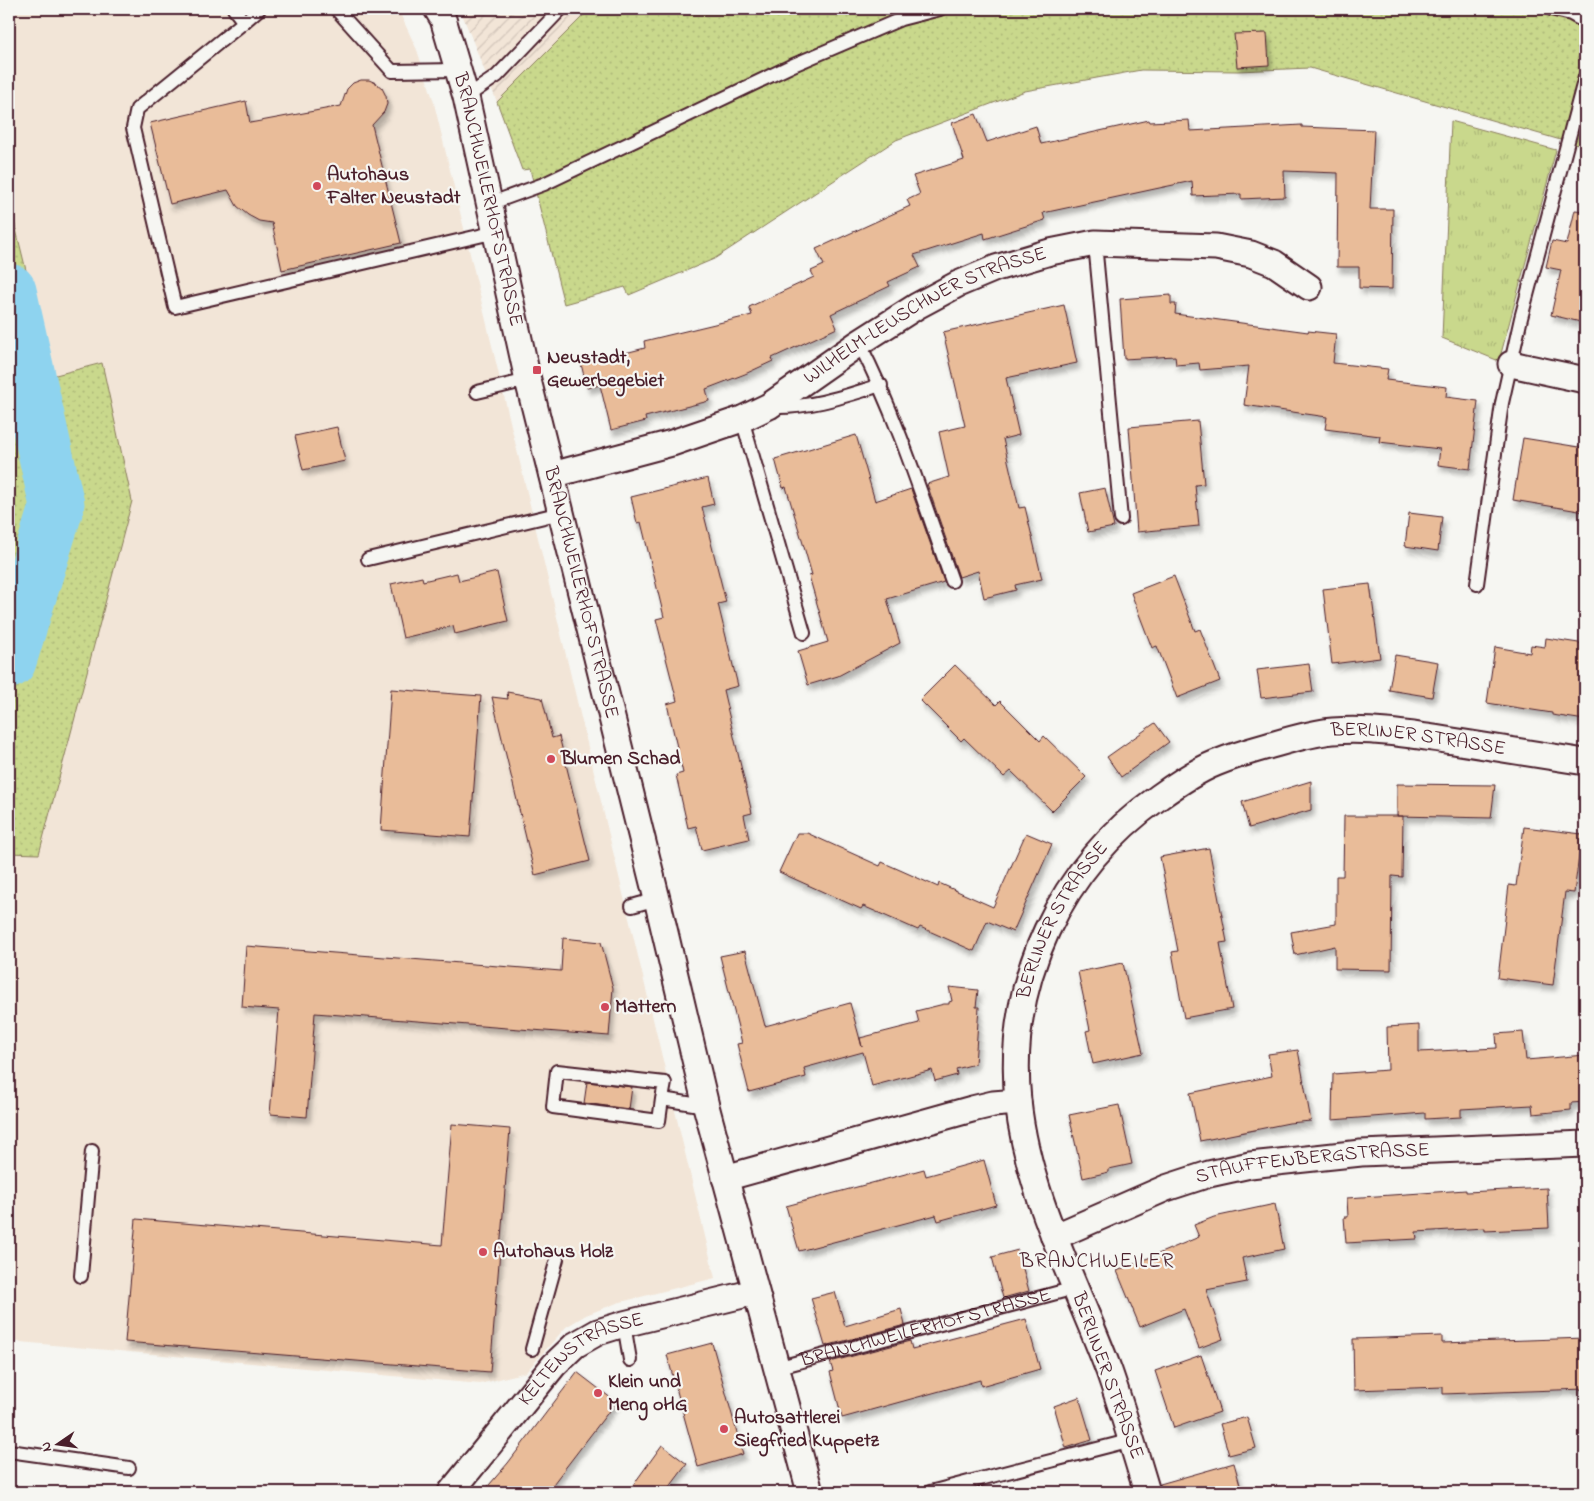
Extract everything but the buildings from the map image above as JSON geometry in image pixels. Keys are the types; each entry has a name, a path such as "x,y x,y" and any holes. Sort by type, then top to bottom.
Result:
{"street":[{"name":"BRANCHWEILERHOFSTRASSE","path":"437,9 443,19 466,97 528,380 657,899 706,1106 810,1492"},
{"name":"WILHELM-LEUSCHNER STRASSE","path":"552,475 672,443 742,420 769,406 916,306 958,284 996,268 1041,254 1095,243 1216,247 1251,254 1274,263 1309,287"},
{"path":"1511,364 1585,380"},
{"name":"BERLINER STRASSE","path":"1148,1492 1109,1371 1054,1237 1039,1192 1026,1146 1018,1102 1020,1016 1038,949 1053,914 1095,853 1145,807 1179,782 1214,764 1290,739 1330,732 1368,730 1413,735 1585,762"},
{"path":"725,1178 972,1109 993,1104 1018,1102"},
{"name":"STAUFFENBERGSTRASSE","path":"1054,1237 1166,1188 1209,1174 1250,1165 1361,1153 1585,1144"},
{"name":"KELTENSTRASSE","path":"451,1492 554,1366 575,1345 598,1332 624,1324 755,1292"}],"lane":[{"path":"234,9 244,22"},
{"path":"259,9 137,109 133,128 175,307 496,232"},
{"path":"336,9 392,71 459,70"},
{"path":"466,97 497,76 561,9"},
{"path":"489,204 544,184 791,66 901,19 940,9"},
{"path":"1551,9 1571,14 1585,22"},
{"path":"1477,584 1502,402 1521,318 1585,77"},
{"path":"1095,243 1121,519"},
{"path":"860,343 881,385 898,428 952,581"},
{"path":"477,392 528,380"},
{"path":"769,406 796,408 881,385"},
{"path":"742,420 804,633"},
{"path":"368,559 561,513"},
{"path":"632,906 657,899"},
{"path":"557,1071 664,1082 662,1099 659,1120 553,1107 557,1071"},
{"path":"662,1099 706,1106"},
{"path":"82,1276 92,1151"},
{"path":"532,1349 557,1259"},
{"name":"BRANCHWEILERHOFSTRASSE","path":"776,1368 1076,1288"},
{"path":"624,1324 630,1360"},
{"path":"930,1492 1132,1440"},
{"path":"9,1451 129,1468"}],"shaded area":[{"path":"9,9 398,9 417,50 433,99 715,1278 617,1303 586,1315 566,1327 526,1372 480,1384 9,1341 9,853 39,853 101,363 52,377 9,201"},
{"path":"460,9 590,9 497,102"}],"green space":[{"path":"590,9 1585,9 1585,147 1310,68 1238,71 1141,70 1025,91 896,140 714,259 629,295 625,287 564,304 530,169 522,170 497,102"},
{"path":"1451,121 1556,150 1499,361 1442,338"},
{"path":"9,201 52,376 102,363 132,501 39,854 9,853"}],"waterway":[{"path":"9,291 57,505 9,661"}],"place":[{"name":"Autohaus Falter Neustadt","path":"317,186"},
{"name":"Neustadt, Gewerbegebiet","path":"537,370"},
{"name":"Blumen Schad","path":"551,759"},
{"name":"Mattern","path":"605,1007"},
{"name":"Autohaus Holz","path":"483,1252"},
{"name":"Klein und Meng oHG","path":"598,1393"},
{"name":"Autosattlerei Siegfried Kuppetz","path":"724,1429"}],"district":[{"name":"BRANCHWEILER","path":"1097,1262"}]}
